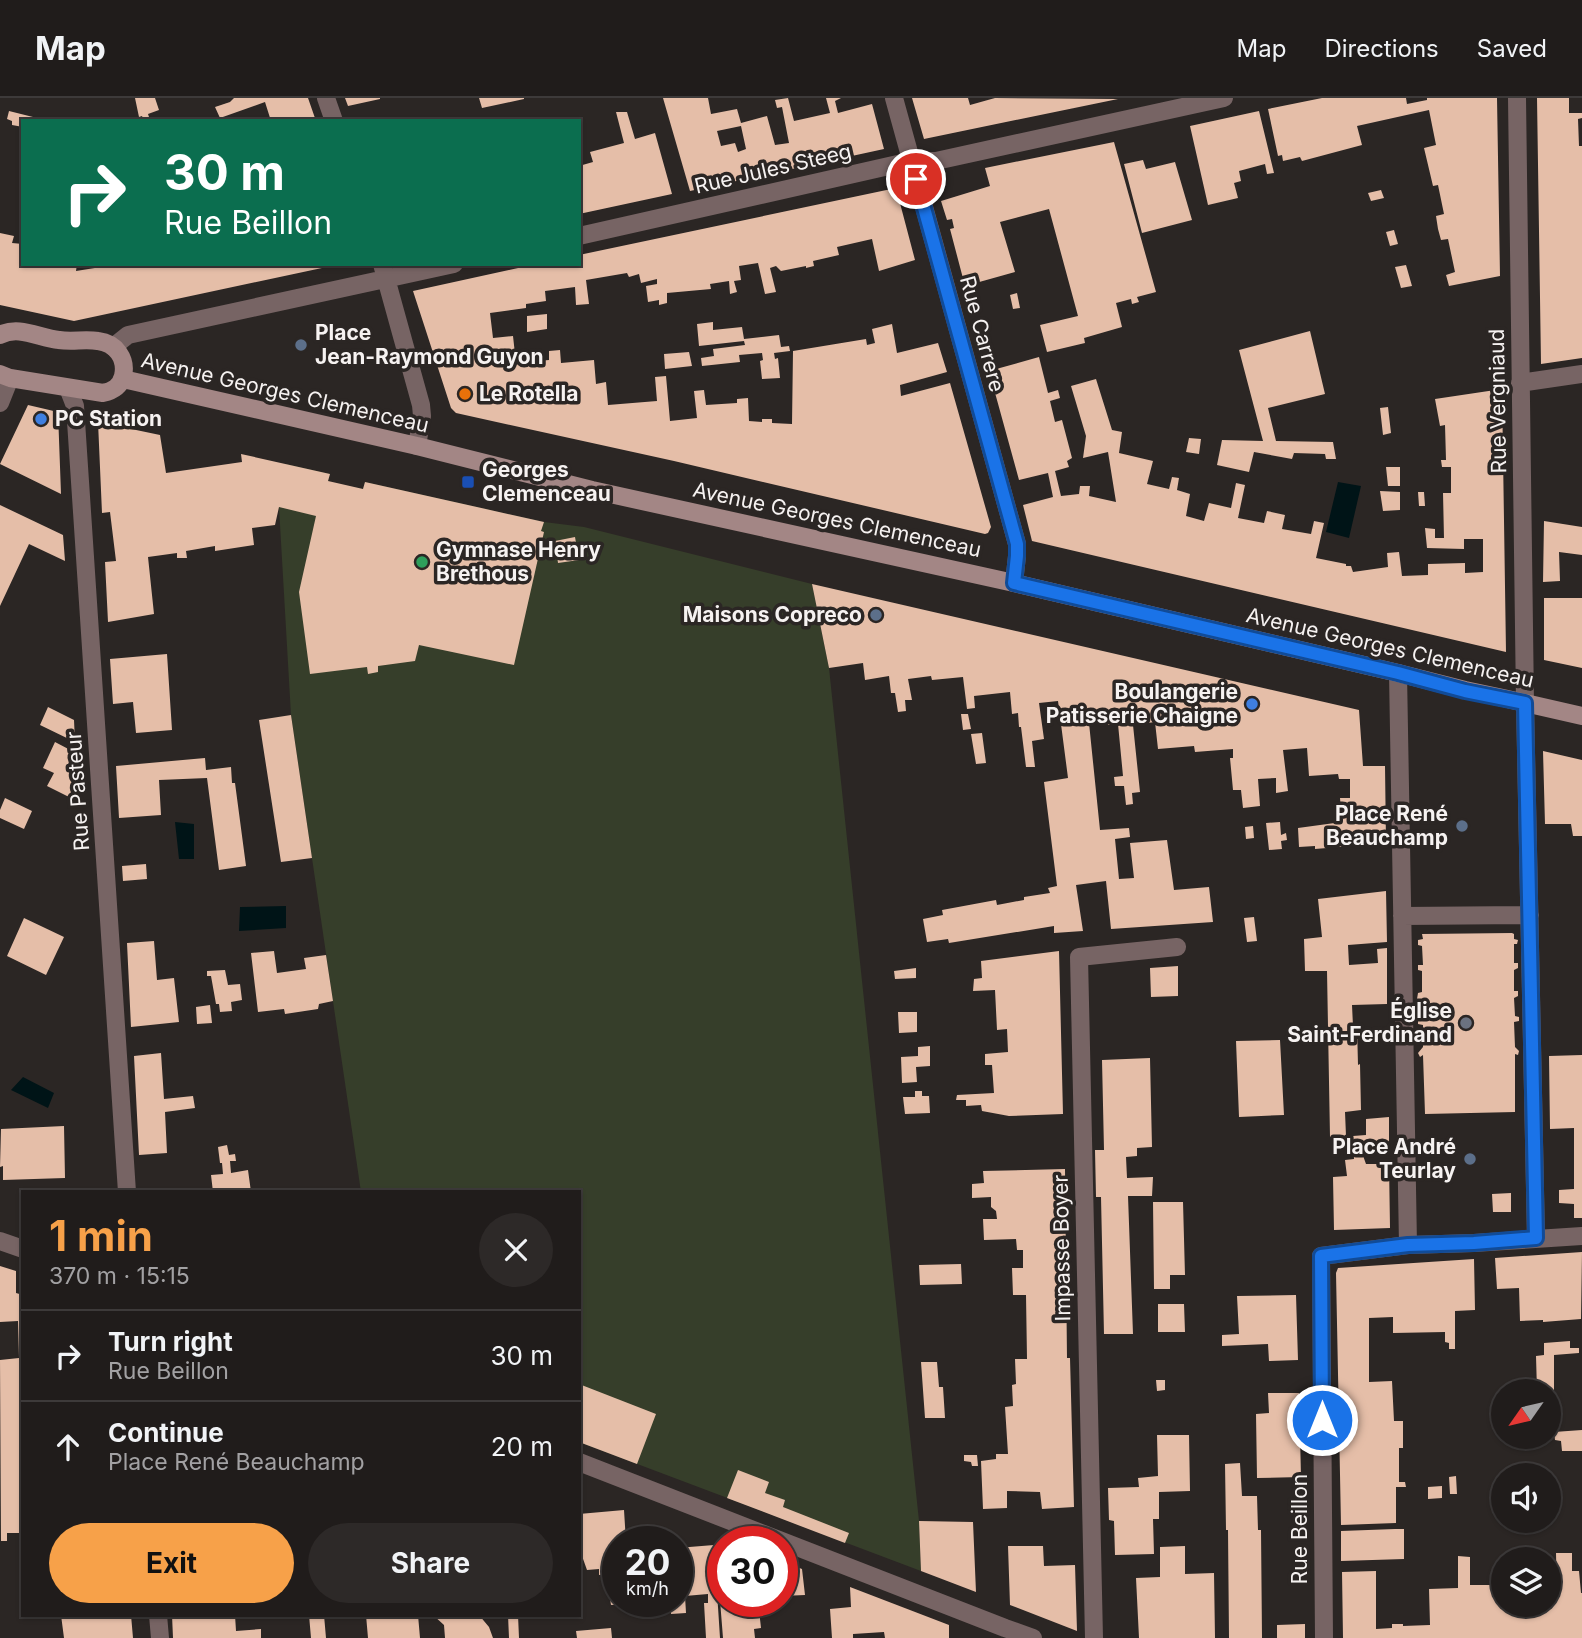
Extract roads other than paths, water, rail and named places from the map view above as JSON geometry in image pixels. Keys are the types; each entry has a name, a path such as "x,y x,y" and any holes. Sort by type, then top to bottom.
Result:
{"main road":[{"name":"Avenue Georges Clemenceau","path":"0,335 16,330 57,340 101,341 113,347 122,357 124,364 122,379 115,389 103,393 5,376"},
{"name":"Avenue Georges Clemenceau","path":"122,379 1582,716"}],"street":[{"path":"326,98 333,119"},
{"name":"Rue Carrere","path":"894,98 1017,544 1014,583"},
{"name":"Rue Jules Steeg","path":"581,236 911,161 936,161 1224,98"},
{"name":"Rue Vergniaud","path":"1517,98 1525,703"},
{"path":"113,347 128,335 384,272 436,266"},
{"path":"384,272 422,405 416,446"},
{"path":"1520,383 1582,374"},
{"path":"0,403 5,376"},
{"name":"Rue Pasteur","path":"68,388 75,406 127,1190"},
{"path":"1398,673 1408,1245 1582,1236"},
{"path":"1525,703 1536,1238"},
{"path":"1402,916 1530,915"},
{"name":"Impasse Boyer","path":"1094,1638 1079,957 1177,947"},
{"path":"0,1241 21,1248"},
{"name":"Rue Beillon","path":"1324,1638 1321,1256 1408,1245"},
{"path":"581,1463 1033,1638"},
{"path":"158,1617 160,1638"}],"place":[{"name":"Place Jean-Raymond Guyon","path":"301,345"},
{"name":"Le Rotella","path":"465,394"},
{"name":"PC Station","path":"41,419"},
{"name":"Georges Clemenceau","path":"468,482"},
{"name":"Gymnase Henry Brethous","path":"422,562"},
{"name":"Maisons Copreco","path":"876,615"},
{"name":"Boulangerie Patisserie Chaigne","path":"1252,704"},
{"name":"Place René Beauchamp","path":"1462,826"},
{"name":"Église Saint-Ferdinand","path":"1466,1023"},
{"name":"Place André Teurlay","path":"1470,1159"}]}
